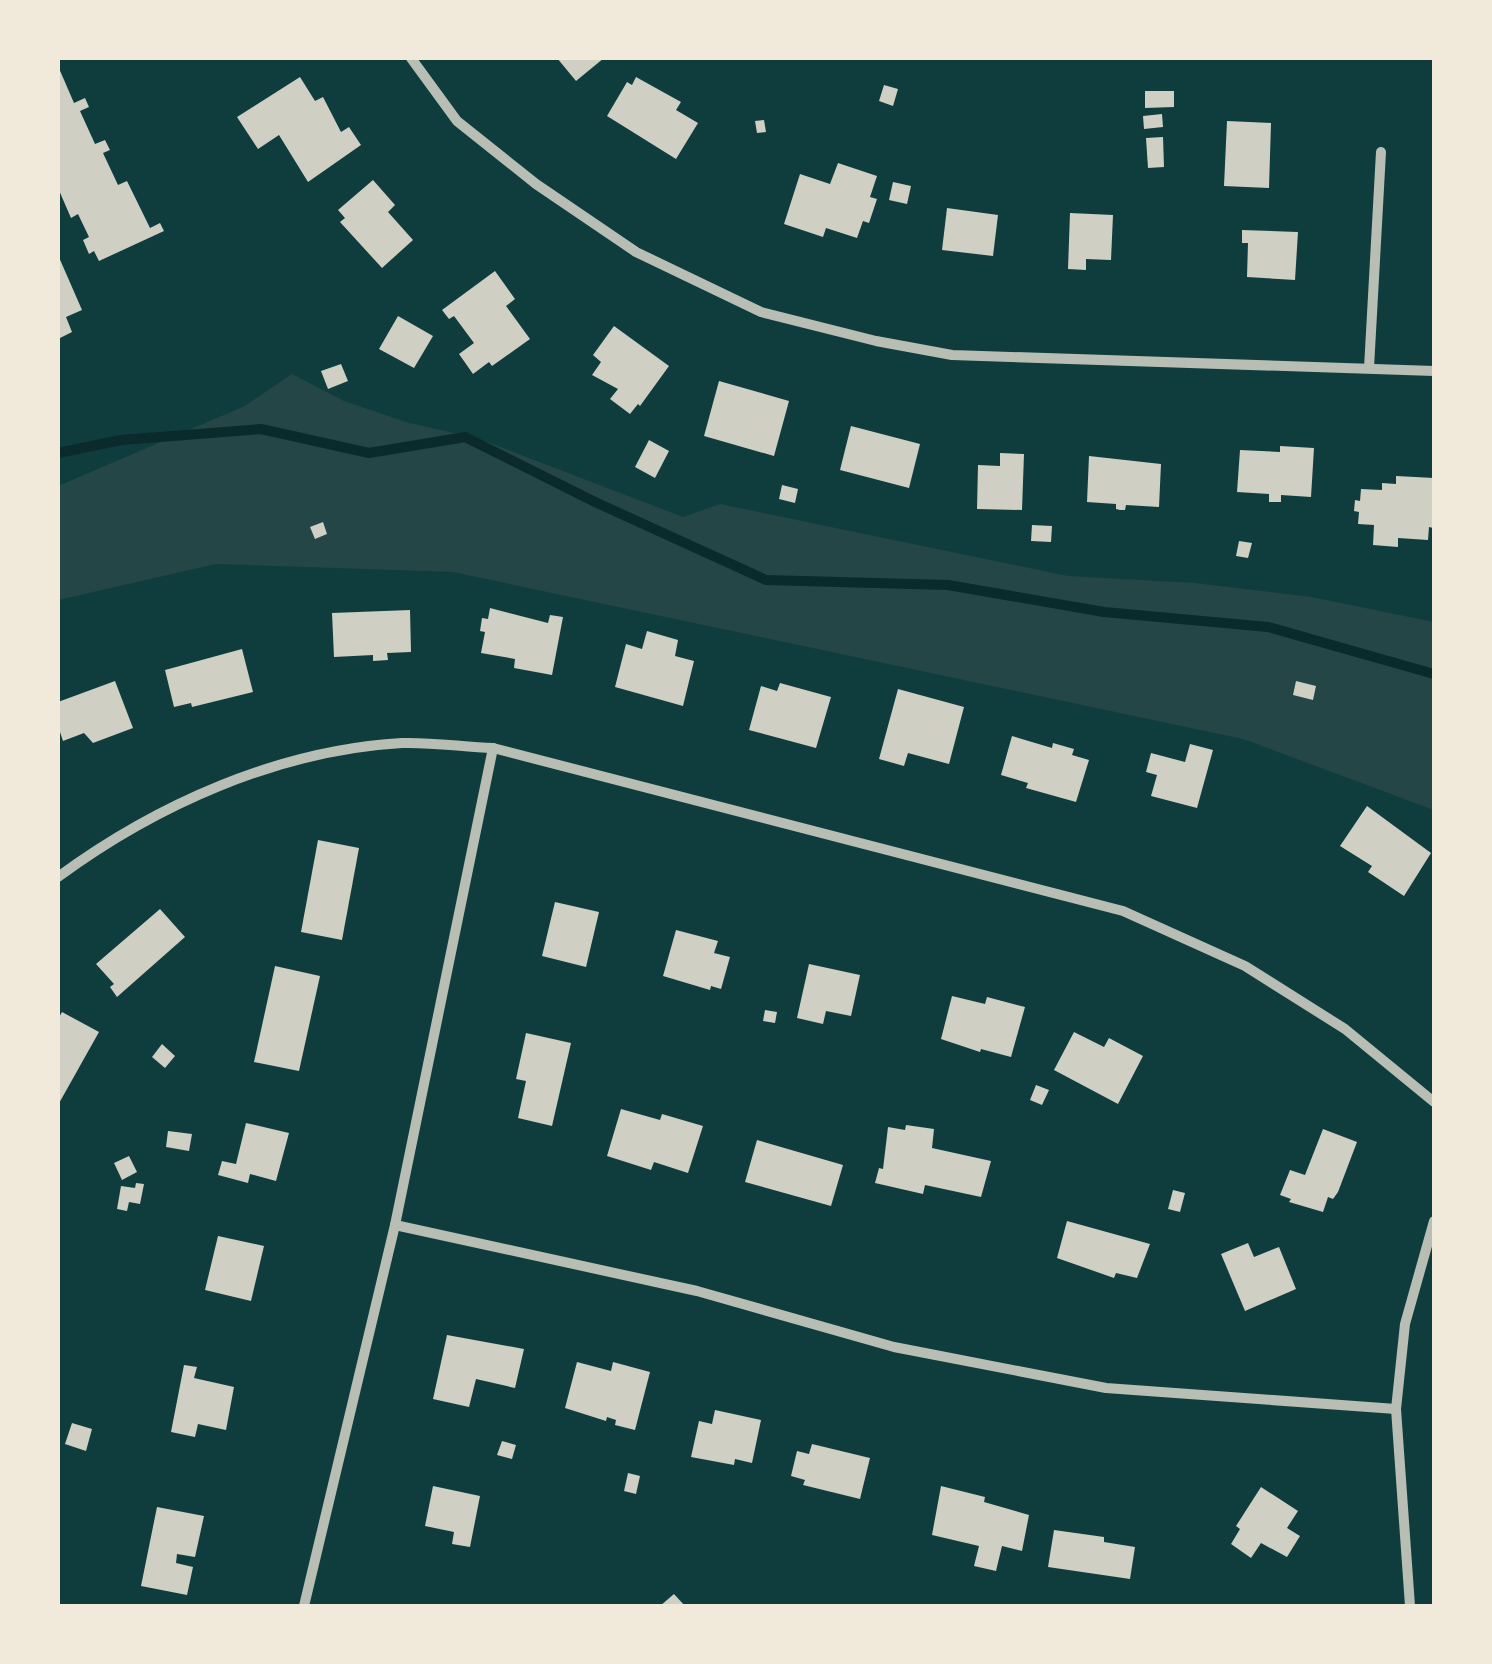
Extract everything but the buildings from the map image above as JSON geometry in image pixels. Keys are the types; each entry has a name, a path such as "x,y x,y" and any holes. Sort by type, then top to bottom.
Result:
{"street":[{"path":"411,58 457,122 536,184 636,252 761,312 876,341 952,355 1434,372"},
{"path":"1369,368 1381,152"},
{"path":"58,878 102,845 200,793 308,757 402,743 494,748 1124,911 1245,966 1346,1029 1434,1102"},
{"path":"304,1606 394,1225 494,748"},
{"path":"1410,1606 1396,1410 1405,1324 1434,1221"},
{"path":"394,1225 697,1291 894,1347 1106,1388 1396,1410"}],"shaded area":[{"path":"292,374 344,401 409,423 477,438 683,517 720,504 1068,576 1195,583 1311,597 1434,622 1434,810 1243,739 453,572 216,564 58,600 58,486 245,406"}],"waterway":[{"path":"58,453 121,440 261,429 369,453 465,437 766,580 948,585 1104,612 1268,627 1434,674"}]}
